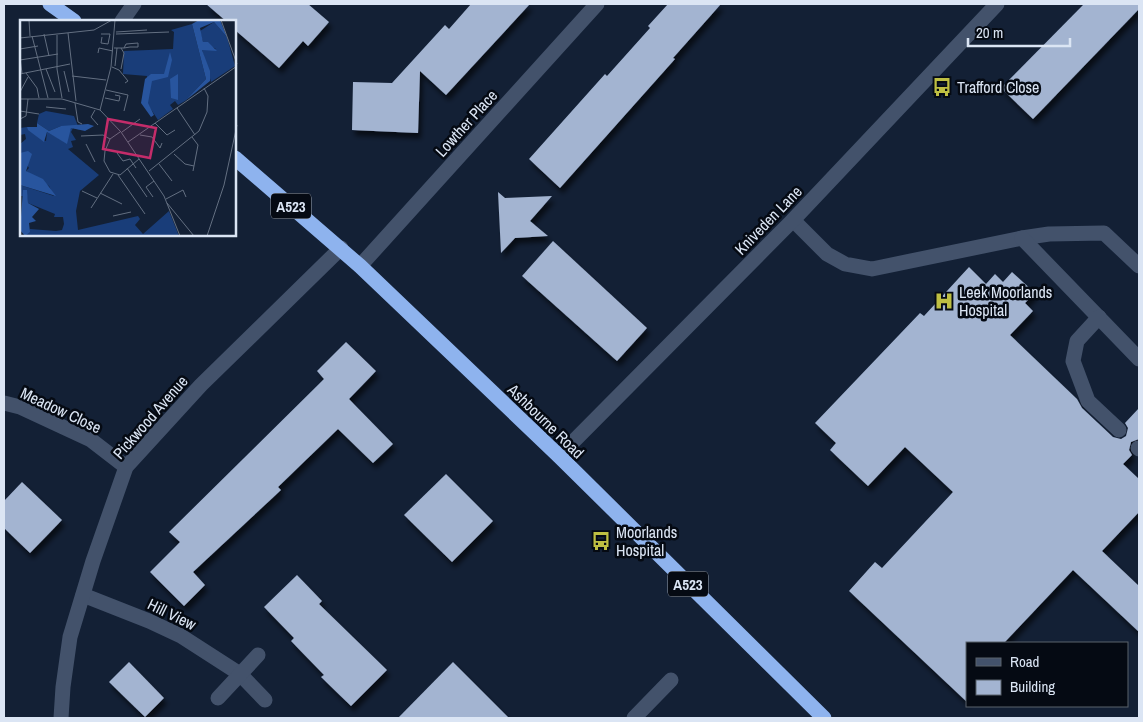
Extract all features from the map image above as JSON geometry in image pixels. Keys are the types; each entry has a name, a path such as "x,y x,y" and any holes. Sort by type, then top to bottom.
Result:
{"highway":[{"path":"50,4 73,20"},
{"name":"Ashbourne Road","path":"236,159 360,266 558,456 824,718"}],"street":[{"path":"123,20 134,4"},
{"name":"Lowther Place","path":"360,266 597,4"},
{"name":"Kniveden Lane","path":"558,456 793,220 997,4"},
{"path":"793,220 827,254 845,264 872,268 1022,238 1049,234 1104,233 1139,266"},
{"path":"1022,238 1139,359"},
{"name":"Pickwood Avenue","path":"61,718 70,637 126,467 200,385 341,248"},
{"path":"1099,317 1077,340 1072,361 1088,401 1119,430"},
{"name":"Meadow Close","path":"4,403 20,407 91,440 126,467"},
{"name":"Hill View","path":"83,595 181,636 240,674 265,700"},
{"path":"218,698 258,655"},
{"path":"634,718 671,680"}],"building":[{"path":"206,4 308,4 329,22 308,46 303,41 279,68 236,31 236,20 225,20"},
{"path":"471,4 530,4 446,95 420,71 418,133 352,130 353,82 392,83 445,25 449,29"},
{"path":"668,4 721,4 673,58 675,59 560,188 529,159 605,74 607,76 650,28 648,26"},
{"path":"1084,4 1139,4 1139,9 1033,119 1001,88"},
{"path":"498,192 505,198 552,196 530,221 548,236 515,238 501,253"},
{"path":"553,241 647,328 617,361 522,276"},
{"path":"969,267 986,284 995,274 1003,282 1012,272 1035,293 1025,303 1033,311 1010,335 1077,399 1082,408 1113,437 1121,439 1126,436 1128,428 1125,423 1139,408 1139,439 1131,442 1129,450 1132,455 1123,464 1139,479 1139,512 1102,551 1139,586 1139,632 1073,570 1005,642 966,642 966,701 849,591 875,562 882,568 953,492 905,447 868,486 830,450 836,443 815,423 920,313 924,316"},
{"path":"346,342 376,371 349,399 393,444 373,463 338,429 278,487 281,490 193,572 205,585 184,606 150,572 180,542 169,532 324,379 317,371"},
{"path":"446,474 493,521 452,562 404,515"},
{"path":"22,482 62,520 30,553 4,528 4,501"},
{"path":"297,575 322,601 319,604 387,670 351,706 321,677 324,675 291,641 294,638 264,607"},
{"path":"129,662 164,698 145,717 109,682"},
{"path":"453,662 509,718 398,718"}],"place":[{"name":"Trafford Close","path":"942,87"},
{"name":"Leek Moorlands Hospital","path":"944,301"},
{"name":"Moorlands Hospital","path":"601,541"}]}
